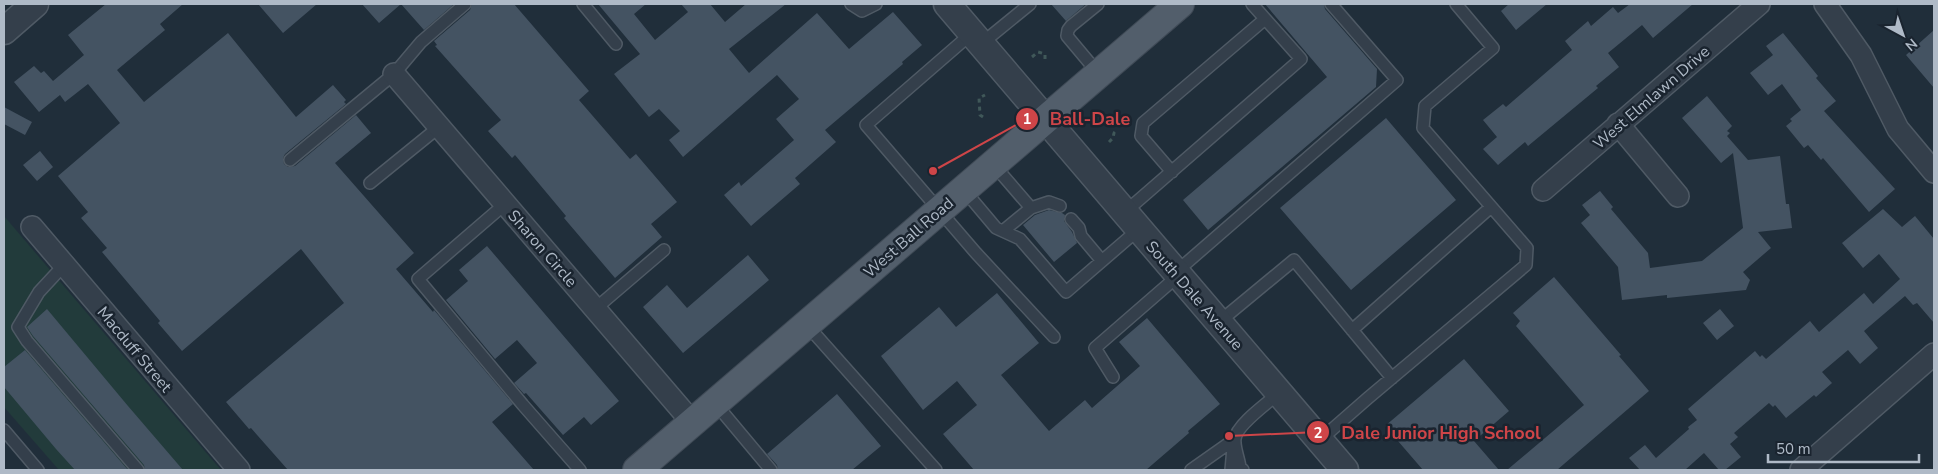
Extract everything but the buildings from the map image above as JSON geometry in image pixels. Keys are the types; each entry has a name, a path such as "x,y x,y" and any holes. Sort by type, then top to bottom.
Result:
{"main road":[{"name":"West Ball Road","path":"636,470 964,190 1168,10"}],"street":[{"path":"4,31 35,4"},
{"name":"South Dale Avenue","path":"947,4 1346,470"},
{"name":"West Elmlawn Drive","path":"1543,190 1759,4"},
{"path":"1825,4 1862,55 1898,129 1934,170"},
{"name":"Sharon Circle","path":"394,74 692,422"},
{"path":"1618,124 1678,196"},
{"name":"Macduff Street","path":"32,227 239,470"},
{"path":"1801,470 1934,354"}],"lane":[{"path":"290,160 394,74 421,42 465,4"},
{"path":"583,4 616,44"},
{"path":"851,4 862,10 876,4"},
{"path":"1030,4 977,38 866,125 976,253 1054,337"},
{"path":"1098,4 1068,30 1068,36 1098,73"},
{"path":"964,190 996,228 1020,239 1066,292 1102,261 1172,172 1300,59 1252,4"},
{"path":"1113,377 1095,348 1397,80 1331,4"},
{"path":"1320,440 1526,265 1527,248 1423,128 1425,106 1493,48 1456,4"},
{"path":"1172,172 1141,136 1143,124 1265,19"},
{"path":"370,183 439,127"},
{"path":"994,164 1031,208"},
{"path":"1003,231 1031,208 1049,202 1060,206"},
{"path":"505,204 418,279 516,398 580,470"},
{"path":"1352,330 1491,207"},
{"path":"1071,219 1079,228 1081,236 1102,261"},
{"path":"595,309 664,250"},
{"path":"1219,322 1294,260 1392,378"},
{"path":"64,265 39,292 18,327 27,341 138,470"},
{"path":"806,324 936,470"},
{"path":"1191,470 1234,438 1239,430 1255,414 1280,393"},
{"path":"715,403 771,470"},
{"path":"4,430 38,470"},
{"path":"1231,470 1234,438"},
{"path":"1234,438 1240,467 1243,470"}],"path":[{"path":"1032,57 1038,52 1045,54 1045,60"},
{"path":"983,117 980,115 979,98 985,95"},
{"path":"1108,142 1114,138 1114,133 1109,132"}],"green space":[{"path":"4,216 221,470 59,470 4,407"}],"place":[{"name":"Ball-Dale","path":"933,171"},
{"name":"Dale Junior High School","path":"1229,436"}]}
